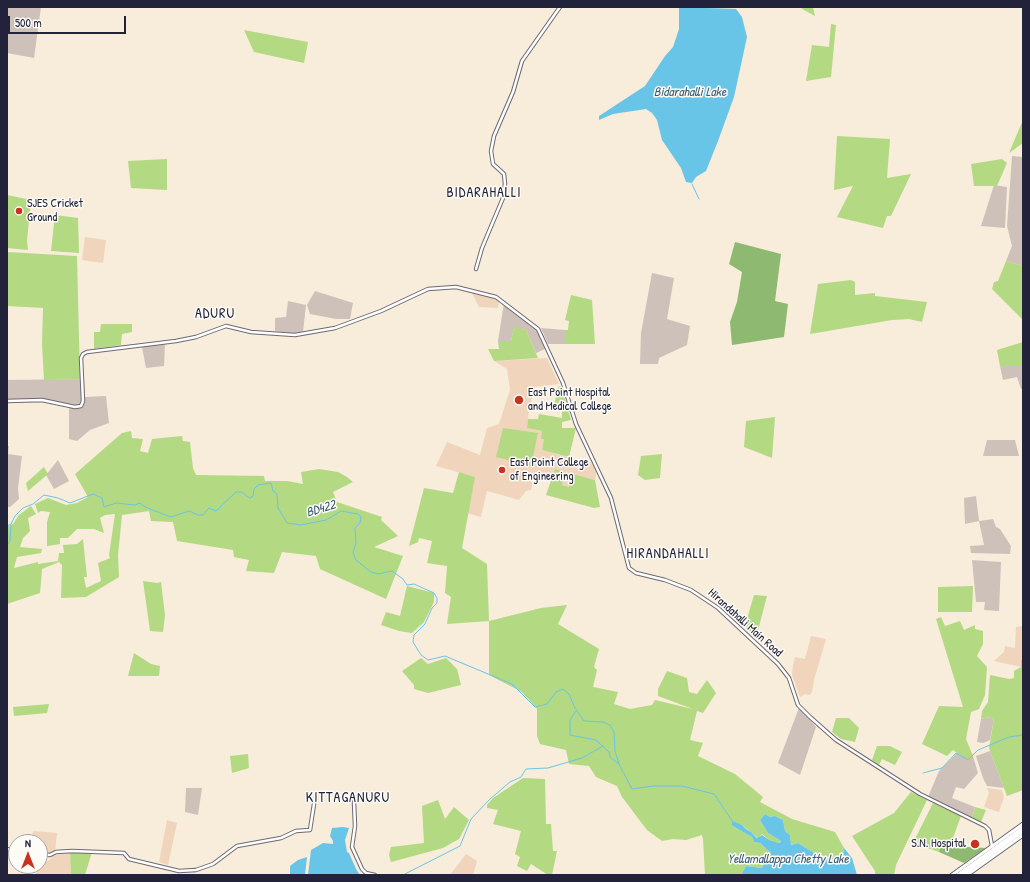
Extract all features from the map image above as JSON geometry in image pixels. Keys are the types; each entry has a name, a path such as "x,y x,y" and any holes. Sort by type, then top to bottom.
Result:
{"highway":[{"path":"958,875 1023,828"},
{"path":"962,875 1023,831"}],"main road":[{"path":"476,269 482,248 503,198 505,184 504,174 494,164 492,151 494,136 513,92 522,61 560,7"},
{"name":"Hirandahalli Main Road","path":"7,401 45,400 75,407 81,406 83,401 80,358 87,352 196,337 226,326 241,330 294,335 335,328 358,320 428,289 448,286 496,296 538,329 563,383 576,424 611,498 629,568 636,573 665,580 691,590 718,608 778,664 789,678 798,705 836,740 920,794 985,826 989,830 992,846"},
{"path":"354,802 355,826 352,847 362,869 366,873 375,875"},
{"path":"48,855 56,852 124,853 129,859 179,871 196,870 212,864 237,846 281,838 296,831 310,830 314,804"},
{"path":"952,875 1023,824"},
{"path":"968,875 1023,835"}],"shaded area":[{"path":"7,7 41,7 34,58 7,53"},
{"path":"1012,156 1023,157 1023,266 1006,261 1012,246 1007,226"},
{"path":"994,185 1007,187 1005,228 981,226"},
{"path":"85,237 106,240 103,263 82,260"},
{"path":"652,273 674,278 667,319 690,326 687,345 659,358 658,364 640,364 641,333"},
{"path":"315,291 353,303 350,319 336,319 310,314 307,305"},
{"path":"472,293 486,295 499,301 498,308 479,307"},
{"path":"288,301 306,305 303,332 292,334 275,331 275,318 286,317"},
{"path":"504,303 535,327 545,349 536,353 526,330 514,328 511,341 498,341"},
{"path":"541,328 565,330 565,344 548,344"},
{"path":"165,343 164,366 146,368 142,347"},
{"name":"East Point College of Engineering","path":"547,358 559,384 535,387 529,410 527,428 542,431 544,439 542,450 594,464 597,471 595,480 573,474 569,487 562,485 566,472 555,469 553,477 535,472 531,490 526,491 519,500 487,491 481,517 467,513 475,477 436,466 447,442 480,455 487,428 499,424 510,390 507,369 494,361"},
{"path":"1000,366 1023,366 1023,389 1021,389 1017,377 1003,380"},
{"path":"84,379 85,397 106,396 109,423 90,430 77,441 69,439 69,407 44,402 7,403 7,380"},
{"path":"987,440 1015,440 1019,456 983,456"},
{"path":"7,446 9,446 8,454 22,456 18,488 19,499 10,507 7,507"},
{"path":"58,460 69,481 54,489 46,475"},
{"path":"976,496 979,521 965,524 964,498"},
{"path":"993,519 996,527 1000,529 1011,546 1010,554 971,553 970,546 984,545 979,521"},
{"path":"972,560 1001,562 999,611 984,610 985,602 976,602"},
{"path":"1023,626 1023,660 1021,661 1021,667 994,661 1004,652 1005,646 1015,648 1016,627"},
{"path":"811,636 826,639 812,692 810,695 805,694 800,697 792,675 793,665 795,657 805,659"},
{"path":"799,708 816,727 800,775 778,763"},
{"path":"989,717 994,719 990,740 983,743 977,742 981,719"},
{"path":"990,751 1004,788 987,786 983,778 976,756"},
{"path":"957,753 967,759 973,756 978,773 964,789 956,787 952,798 975,807 972,818 928,797 939,771"},
{"path":"186,788 202,788 198,815 185,812"},
{"path":"987,788 1002,790 1004,797 999,812 984,807 989,793"},
{"path":"167,820 177,823 168,865 159,862"},
{"path":"33,831 57,833 55,851 48,854 48,834 32,834"},
{"path":"70,852 71,875 35,875 48,874 48,861 52,856"},
{"path":"466,854 477,861 473,875 450,875"}],"green space":[{"path":"800,7 813,7 815,16 804,10"},
{"path":"831,24 836,25 831,77 806,81 812,45 829,47"},
{"path":"244,30 308,42 304,63 254,52"},
{"path":"1023,120 1023,143 1009,153"},
{"path":"837,136 890,139 887,178 911,174 891,216 887,216 883,228 837,217 853,186 834,190"},
{"path":"167,159 167,190 131,188 128,161"},
{"path":"1002,159 1007,163 997,186 974,186 971,164"},
{"name":"SJES Cricket Ground","path":"7,195 31,200 27,241 28,250 7,248"},
{"path":"55,215 78,218 79,253 51,251"},
{"path":"735,242 781,254 775,301 788,304 784,337 732,345 730,322 737,302 742,272 729,264"},
{"path":"7,252 77,256 80,379 44,380 42,344 43,308 7,306"},
{"path":"1006,261 1023,266 1023,320 992,289 994,282 998,281"},
{"path":"851,280 855,282 855,295 875,293 875,296 927,302 922,322 909,319 892,320 810,334 818,284"},
{"path":"571,295 592,300 595,344 565,344 565,330 568,330 569,321 565,320"},
{"path":"101,324 132,324 132,332 122,334 121,345 94,349 94,332 100,332"},
{"path":"514,327 526,330 538,358 494,361 488,349 499,349 498,341 511,341"},
{"path":"1023,342 1023,366 1000,366 997,350"},
{"path":"561,386 571,420 562,422 562,428 576,428 569,457 542,450 544,439 541,439 542,431 527,428 528,419 538,419 539,414 562,418 562,409 554,406 558,387"},
{"path":"775,417 772,458 744,447 746,421"},
{"path":"503,428 538,433 531,466 496,457"},
{"path":"131,431 132,438 143,439 140,451 148,453 152,439 182,436 183,441 190,442 193,468 196,475 264,476 265,481 287,481 303,484 301,472 319,469 338,472 347,477 353,482 333,492 337,502 382,517 381,520 398,536 374,547 403,556 386,599 320,569 316,556 282,552 274,573 246,571 249,560 234,557 233,550 177,541 173,522 151,521 149,511 122,515 118,555 119,577 86,597 61,598 62,565 59,562 42,569 40,593 7,604 7,527 13,524 19,515 31,506 36,514 28,518 30,531 23,538 20,547 42,549 41,553 17,557 14,568 38,562 38,564 58,561 59,553 64,553 63,545 77,544 83,539 87,577 84,577 86,588 101,581 98,563 110,558 109,555 115,514 105,515 100,518 104,533 94,529 77,529 68,538 60,538 60,544 47,546 47,522 50,512 41,511 38,513 35,504 48,498 66,505 77,503 88,497 75,474 122,433"},
{"path":"662,454 660,478 645,480 638,475 641,456"},
{"path":"44,467 48,474 28,491 26,483"},
{"path":"555,469 566,472 562,485 569,487 573,474 595,480 600,507 594,508 546,495"},
{"path":"459,472 475,477 462,548 487,564 489,621 447,624 451,597 445,593 447,566 427,563 432,541 419,538 418,542 409,546 424,488 453,493"},
{"path":"143,581 157,583 161,582 165,615 163,632 150,631"},
{"path":"407,586 434,593 434,602 424,622 412,633 399,631 381,625 386,612 400,616"},
{"path":"973,586 972,612 938,612 938,587"},
{"path":"754,595 767,596 756,638 745,626"},
{"path":"567,605 558,624 599,649 594,667 597,670 593,687 618,692 614,704 630,709 652,705 655,700 693,709 658,696 658,689 667,671 687,678 689,692 697,694 707,680 716,693 703,713 697,711 690,740 703,743 698,756 735,774 763,797 760,802 792,819 835,832 844,848 844,859 841,861 824,859 798,843 791,845 790,835 785,831 783,820 775,816 770,817 765,814 760,820 768,833 781,841 778,843 769,840 762,834 758,838 742,825 731,822 731,825 752,837 754,842 760,843 771,853 771,859 766,860 762,868 746,866 741,875 705,875 702,835 686,840 673,839 662,841 647,830 622,797 617,786 596,777 589,766 569,764 566,750 540,744 537,736 537,709 522,692 489,675 489,621 541,608"},
{"path":"941,617 945,626 960,621 964,630 975,625 975,629 983,631 983,644 977,656 987,667 985,695 979,709 971,712 966,739 973,756 967,760 953,750 947,756 922,744 939,706 963,707 936,619"},
{"path":"134,653 151,664 160,666 159,676 128,676"},
{"path":"421,658 428,664 446,658 457,669 461,685 428,693 414,689 414,685 402,671"},
{"path":"1021,660 1023,660 1023,790 1007,796 989,748 994,719 989,717 981,719 982,711 988,702 990,675 1009,679 1014,678 1014,671 1021,667"},
{"path":"49,704 47,713 14,716 13,707"},
{"path":"836,718 849,718 859,728 855,742 841,739 832,732"},
{"path":"877,746 890,746 902,752 895,765 882,759 879,765 872,760"},
{"path":"248,754 249,768 232,773 230,756"},
{"path":"523,778 545,779 546,824 551,824 553,851 557,851 552,875 548,875 531,864 527,871 517,866 520,857 515,854 521,831 493,824 498,810 487,808 487,805 493,798"},
{"path":"911,792 927,800 896,865 894,875 875,875 875,871 852,836 894,813"},
{"path":"438,800 445,819 454,807 469,820 459,839 443,848 391,862 389,855 391,847 424,843 422,806"},
{"path":"933,803 961,816 950,846 942,846 939,852 913,843"},
{"path":"975,807 986,810 981,822 972,818"},
{"path":"941,846 986,848 964,863 939,852"},
{"path":"70,852 92,852 85,875 71,875"}],"water":[{"name":"Bidarahalli Lake","path":"679,7 736,9 742,17 747,37 734,97 718,141 706,171 696,177 692,183 686,182 681,168 662,140 657,120 652,113 646,109 613,114 599,120 599,116 645,86 665,56 673,47 679,29"},
{"name":"Yellamallappa Chetty Lake","path":"765,814 770,817 775,816 783,820 785,831 790,835 791,845 798,843 824,859 841,861 844,859 844,848 852,858 857,875 741,875 746,866 762,868 766,860 771,858 771,853 760,843 754,842 752,837 731,825 732,821 742,825 757,838 762,835 769,840 779,843 781,841 768,833 760,820"},
{"path":"332,828 349,828 345,840 347,852 349,853 360,875 308,875 311,850 323,843 333,844 330,836"},
{"path":"307,857 305,875 290,875 290,866 298,860"}],"waterway":[{"path":"692,184 699,199"},
{"name":"BD422","path":"7,526 11,524 15,516 23,508 33,504 44,495 58,498 70,503 93,494 102,498 104,507 116,503 135,505 140,503 145,507 171,517 189,511 198,515 203,515 209,508 216,511 236,492 241,492 250,498 253,496 254,489 258,485 271,483 273,491 277,494 278,508 287,523 301,525 326,520 341,511 358,514 361,517 360,523 355,528 356,543 353,553 356,560 371,572 378,574 392,571 403,579 407,585 414,584 434,593 437,598 437,603 432,608 425,624 414,635 413,642 421,655 428,660 445,656 512,684 535,707 547,704 556,692 563,689 569,694 575,708 584,721 603,722 610,725 614,732 615,751 619,764 632,789 653,786 682,786 714,794 733,822"},
{"path":"7,545 10,541 11,525"},
{"path":"576,711 570,720 570,735 596,740 609,752 610,757 619,764"},
{"path":"923,773 942,768 956,753 968,760 978,750 1009,737 1023,735"},
{"path":"403,875 460,846 471,819 490,799 510,782 521,777 526,769 548,768 582,758 603,746"}],"place":[{"name":"SJES Cricket Ground","path":"19,211"},
{"name":"East Point Hospital and Medical College","path":"519,400"},
{"name":"East Point College of Engineering","path":"502,470"},
{"name":"S.N. Hospital","path":"975,844"}],"district":[{"name":"BIDARAHALLI","path":"484,193"},
{"name":"ADURU","path":"215,314"},
{"name":"HIRANDAHALLI","path":"668,554"},
{"name":"KITTAGANURU","path":"348,798"}]}
